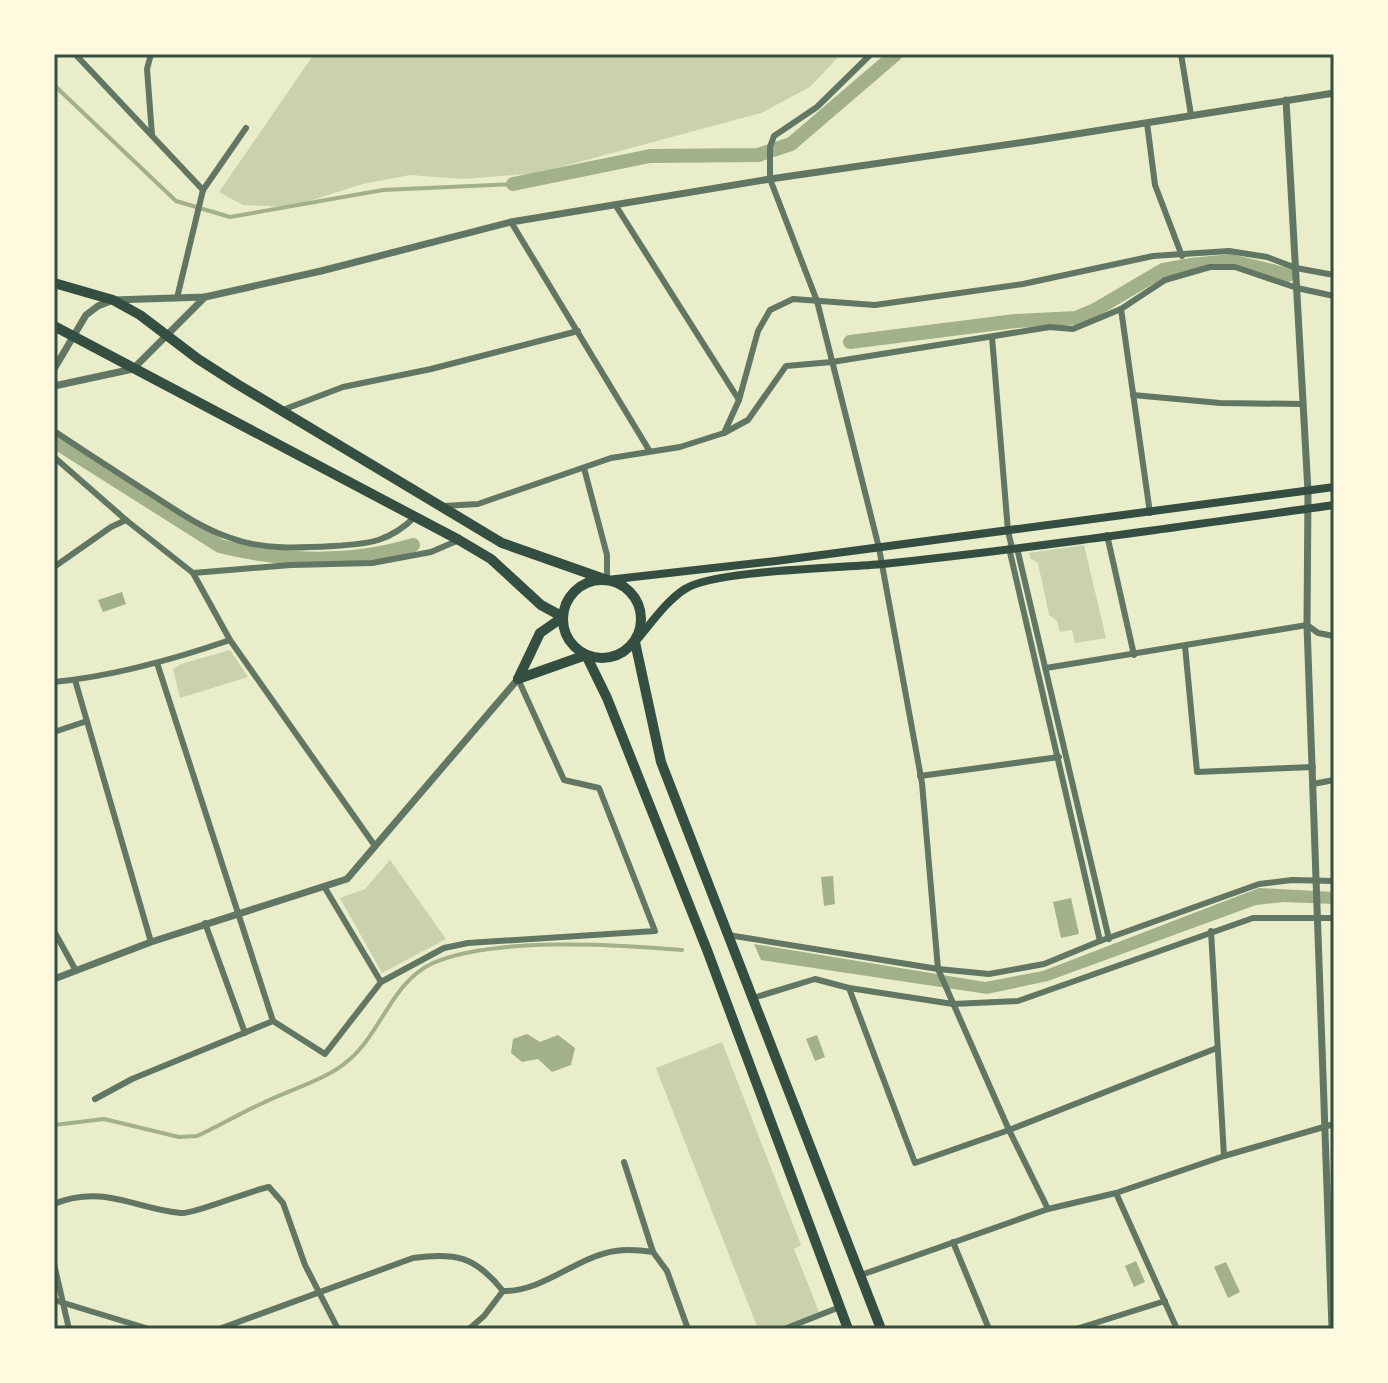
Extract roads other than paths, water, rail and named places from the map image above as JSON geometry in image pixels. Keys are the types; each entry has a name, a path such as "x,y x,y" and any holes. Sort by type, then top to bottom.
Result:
{"highway":[{"path":"54,283 113,300 140,315 198,359 280,411 502,543 620,584 631,592 638,603 642,616 641,630 635,642 615,657 602,659 586,655 569,642 563,617 572,594 582,585 607,580"},
{"path":"54,326 459,540 491,559 541,605 563,617"},
{"path":"518,679 540,633 563,617"},
{"path":"635,642 661,762 881,1329"},
{"path":"518,679 586,655"},
{"path":"586,655 607,698 707,950 848,1329"}],"main road":[{"path":"607,580 879,548 1334,487"},
{"path":"635,642 685,588 702,582 882,564 1334,505"}],"street":[{"path":"75,54 203,190"},
{"path":"151,54 147,69 152,135"},
{"path":"871,54 817,107 774,136 770,147 770,179 817,301 879,548 920,776 938,970 1048,1209"},
{"path":"1181,54 1191,115"},
{"path":"54,369 86,315 113,300 205,297 336,268 511,222 1334,93"},
{"path":"1286,100 1309,508 1307,625 1332,1329"},
{"path":"1147,123 1155,185 1182,256"},
{"path":"177,298 203,190 246,128"},
{"path":"616,206 739,400"},
{"path":"511,222 649,450"},
{"path":"724,433 739,400 758,331 770,310 793,299 875,305 1023,284 1153,256 1229,251 1267,257 1296,268 1334,275"},
{"path":"444,506 478,504 611,458 680,447 724,433 748,420 786,366 832,362 1050,327 1073,329 1121,309 1165,280 1210,267 1235,267 1297,288 1334,296"},
{"path":"54,386 133,369 205,297"},
{"path":"1121,309 1150,513"},
{"path":"280,411 343,387 431,369 578,331"},
{"path":"992,337 1008,531 1046,668 1109,939"},
{"path":"1133,395 1243,404 1303,404"},
{"path":"54,431 192,520 231,539 258,545 307,547 360,544 386,539 400,532 416,516"},
{"path":"54,457 193,573 230,640 375,846"},
{"path":"584,468 607,555 607,580"},
{"path":"54,567 126,520"},
{"path":"1107,535 1134,655"},
{"path":"193,573 291,565 372,563 431,552 459,540"},
{"path":"1013,548 1100,941"},
{"path":"1046,668 1307,625 1318,633 1334,636"},
{"path":"54,682 98,678 230,640"},
{"path":"1185,646 1197,772 1313,767"},
{"path":"54,979 205,923 237,914 325,888 347,879 518,679 564,780 599,788 655,931 468,943 444,948 381,982 325,1054 273,1021 237,914 157,663"},
{"path":"75,680 151,942"},
{"path":"54,732 87,721"},
{"path":"920,776 1059,757"},
{"path":"1313,784 1334,780"},
{"path":"728,935 938,970 989,974 1044,964 1259,884 1292,880 1317,884 1334,881"},
{"path":"325,888 381,982"},
{"path":"753,998 815,979 849,988 953,1004 1018,1001 1253,918 1318,913 1334,918"},
{"path":"205,923 245,1033"},
{"path":"54,931 75,969"},
{"path":"1211,931 1224,1156"},
{"path":"849,988 915,1163 1009,1130 1217,1048"},
{"path":"95,1099 132,1079 273,1021"},
{"path":"861,1275 1048,1209 1116,1193 1224,1156 1334,1124"},
{"path":"624,1162 653,1252 667,1271 688,1329"},
{"path":"54,1204 114,1197 184,1213 250,1190 269,1187 283,1203 305,1265 338,1329"},
{"path":"1116,1193 1177,1329"},
{"path":"953,1242 989,1329"},
{"path":"503,1291 519,1291 612,1251 634,1249 653,1252"},
{"path":"219,1329 413,1258 444,1254 487,1271 503,1291"},
{"path":"54,1264 69,1329"},
{"path":"469,1329 484,1316 503,1291"},
{"path":"54,1300 149,1329"},
{"path":"1076,1329 1165,1301"},
{"path":"784,1329 840,1307"}],"waterway":[{"path":"513,184 650,156 758,155 791,144 896,54"},
{"path":"54,85 176,201 230,217 383,190 513,184"},
{"path":"850,342 1015,321 1076,318 1163,270 1191,265 1231,261 1288,275"},
{"path":"54,441 220,546 268,555 317,559 366,555 413,545"},
{"path":"54,1125 104,1119 179,1137 197,1136 341,1066 361,1048 407,982 433,963 458,955 488,949 555,944 682,950"}]}
